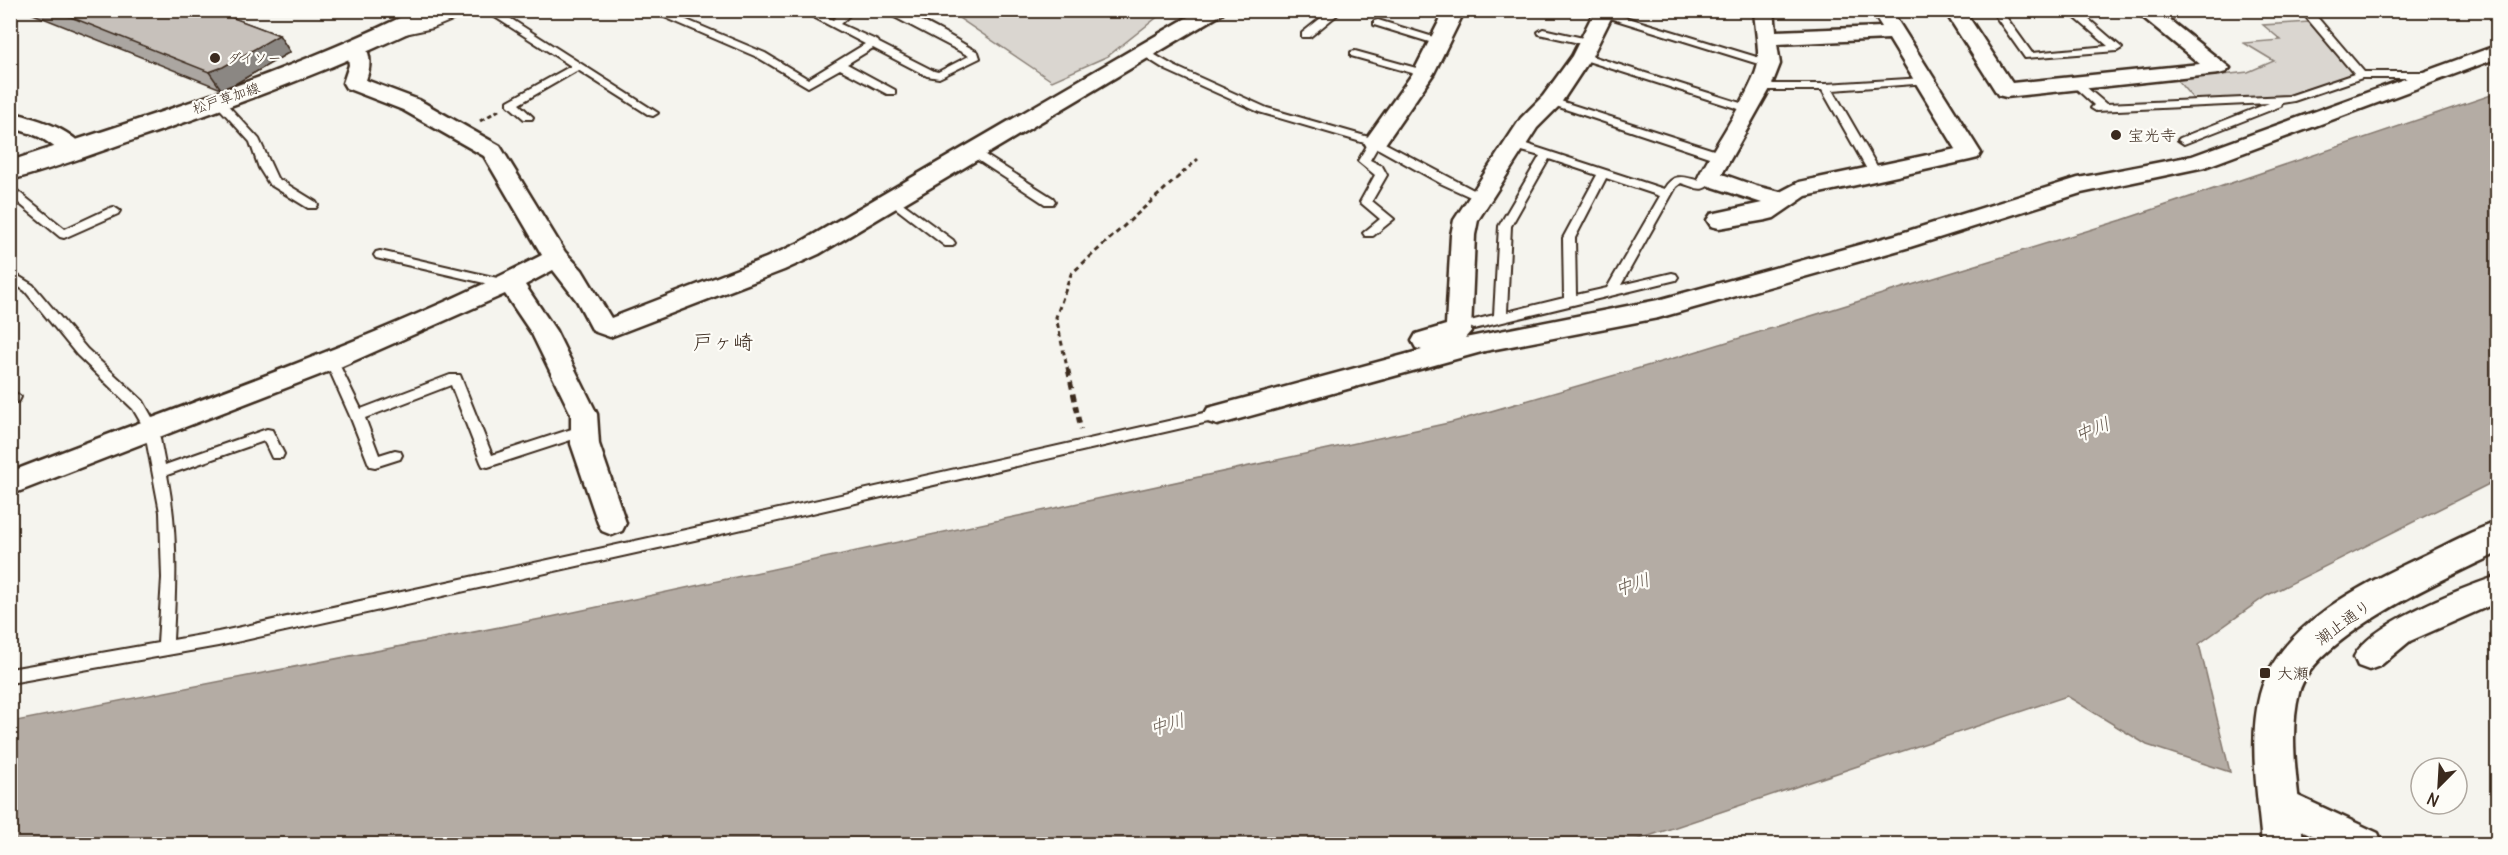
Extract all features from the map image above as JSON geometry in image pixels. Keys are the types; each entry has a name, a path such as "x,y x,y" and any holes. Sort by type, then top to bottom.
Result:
{"main road":[{"name":"松戸草加線","path":"10,171 218,101 357,49 436,10"},
{"name":"潮止通り","path":"2282,844 2276,739 2277,707 2283,683 2294,662 2334,625 2372,600 2498,536"}],"street":[{"path":"357,49 360,65 354,83 403,102 460,131 492,151 556,258 578,284 602,325 610,328 775,264 831,237 1215,10"},
{"path":"1375,142 1422,73 1452,16 1452,10"},
{"path":"1764,10 1769,64 1760,87 1719,156 1709,178 1751,193 1783,200"},
{"path":"1719,220 1766,212 1798,190 1970,153 1881,10"},
{"path":"1954,10 2006,90 2219,68 2144,10"},
{"path":"1340,381 1353,363 1458,331 1463,235 1466,220 1479,196 1529,123 1551,101 1585,49 1604,12"},
{"path":"1768,38 1895,33"},
{"path":"1217,415 1485,342 1658,309 1770,279 2078,186 2197,162 2498,51"},
{"path":"10,119 49,133 74,150"},
{"path":"10,484 331,360 508,283 556,258"},
{"path":"508,283 543,331 584,414 585,444 612,523"},
{"path":"2369,657 2399,632 2498,588"},
{"path":"2281,804 2366,844"}],"lane":[{"path":"391,34 429,26 472,10"},
{"path":"489,10 652,113"},
{"path":"653,10 760,55 808,84 874,44"},
{"path":"805,10 931,74 939,75 975,58 974,54 886,10"},
{"path":"834,24 850,10"},
{"path":"1306,35 1338,10"},
{"path":"1996,10 2030,56 2117,48 2072,10"},
{"path":"2305,10 2361,75"},
{"path":"1604,12 1769,64"},
{"path":"1378,23 1439,42"},
{"path":"1543,32 1746,108"},
{"path":"1143,51 1170,68 1263,110 1375,142 1444,180 1479,196"},
{"path":"1355,54 1422,73"},
{"path":"841,65 891,92"},
{"path":"528,117 512,103 578,66"},
{"path":"2184,140 2290,99 2361,75 2436,75"},
{"path":"1760,87 1826,87 1924,81"},
{"path":"2075,83 2100,108 2290,99"},
{"path":"1826,87 1875,173"},
{"path":"218,101 255,141 265,168 273,181 312,205"},
{"path":"1551,101 1719,156"},
{"path":"1369,233 1388,219 1366,202 1381,175 1378,169 1364,161 1375,142"},
{"path":"1526,148 1666,194"},
{"path":"974,152 1049,201"},
{"path":"1500,318 1505,226 1546,154"},
{"path":"1589,322 1572,301 1569,238 1603,174"},
{"path":"1611,292 1666,194 1679,180 1703,186 1709,178"},
{"path":"10,189 64,234 114,211"},
{"path":"893,200 949,243"},
{"path":"380,255 508,283"},
{"path":"10,275 29,288 82,352 138,405 151,428 167,512 169,578 165,648"},
{"path":"1474,324 1672,277"},
{"path":"331,360 375,462 395,455"},
{"path":"357,416 455,378 488,462 584,430"},
{"path":"10,676 218,639 699,533 1217,415"},
{"path":"160,472 267,434 277,454"}],"path":[{"path":"460,131 512,103"},
{"path":"1084,445 1056,317 1071,274 1198,159"}],"shaded area":[{"path":"974,11 1165,11 1108,56 1052,81 959,18"},
{"path":"2309,22 2353,74 2289,95 2195,101 2177,80 2248,72 2274,61 2244,43 2281,40 2263,25"}],"water":[{"name":"中川","path":"2497,93 2497,480 2266,596 2199,644 2230,772 2147,745 2067,696 1625,844 11,844 11,722 551,617 1453,422 1688,354 2122,220"}],"building":[{"path":"53,10 212,10 279,35 223,67 209,72"}],"place":[{"name":"ダイソー","path":"215,58"},
{"name":"宝光寺","path":"2116,135"},
{"name":"大瀬","path":"2265,673"}],"district":[{"name":"戸ヶ崎","path":"723,341"}]}
